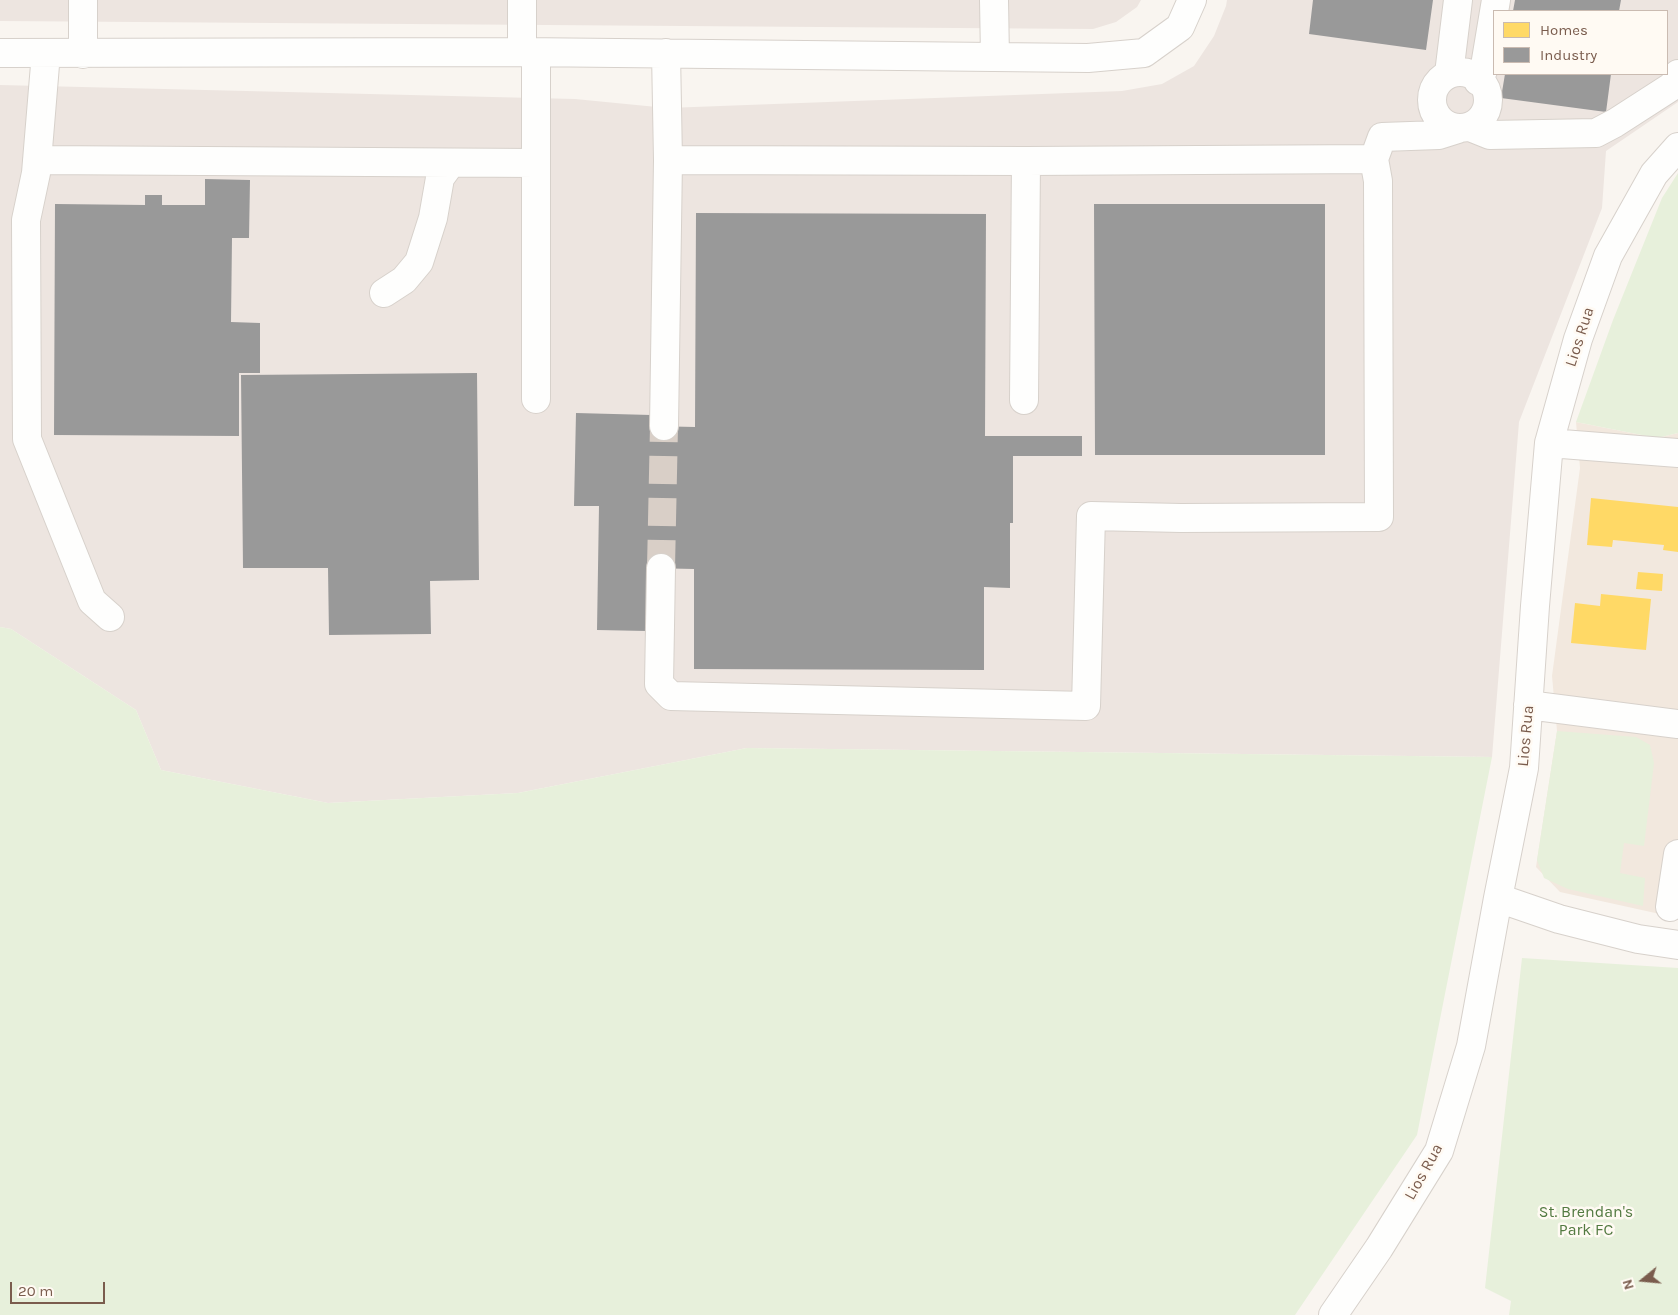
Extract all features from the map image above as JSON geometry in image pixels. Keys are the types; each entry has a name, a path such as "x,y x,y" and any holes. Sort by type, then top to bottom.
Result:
{"street":[{"path":"82,54 83,0"},
{"path":"522,0 529,52 536,163 536,399"},
{"path":"994,0 994,57"},
{"path":"0,53 529,52 1088,58 1144,54 1180,27 1192,0"},
{"path":"1449,74 1458,0"},
{"path":"1478,81 1485,66 1493,18"},
{"path":"46,53 36,173 26,220 28,439 92,601 110,617"},
{"path":"664,426 668,160 666,53"},
{"path":"661,568 659,684 671,696 1086,706 1091,516 1181,518 1379,517 1378,182 1374,158 1382,137 1439,135 1464,128 1480,120 1486,109 1488,96 1483,85 1474,76 1462,72 1449,74 1439,81 1433,92 1432,104 1436,116 1446,125 1464,128 1490,135 1596,133 1674,85 1678,74"},
{"name":"Lios Rua","path":"1333,1315 1439,1151 1471,1046 1524,768 1549,443 1578,339 1608,256 1654,174 1678,147"},
{"path":"668,160 1026,161 1374,158"},
{"path":"37,160 536,163"},
{"path":"1024,400 1026,161"},
{"path":"384,293 404,280 419,262 432,218 440,178 450,162"},
{"path":"1549,443 1678,453"},
{"path":"1528,705 1678,724"},
{"path":"1670,907 1678,854"},
{"path":"1498,898 1558,919 1638,939 1678,945"}],"shaded area":[{"path":"0,0 1141,0 1137,7 1116,22 1093,29 0,21"},
{"path":"1227,0 1678,0 1678,102 1606,151 1602,208 1519,422 1492,757 747,748 518,793 328,803 161,770 136,710 11,629 0,627 0,85 575,99 667,108 1122,91 1162,84 1194,66 1214,36"},
{"path":"1576,422 1657,438 1678,433 1678,918 1560,892 1536,867 1557,731 1552,676 1580,468"}],"green space":[{"path":"1678,173 1678,433 1657,438 1576,422 1613,320 1662,198"},
{"path":"0,627 11,629 136,710 161,770 328,803 518,793 747,748 1492,757 1417,1135 1295,1315 0,1315"},
{"path":"1557,731 1636,737 1650,745 1654,763 1644,846 1624,843 1620,873 1645,878 1643,906 1568,889 1544,878 1537,860"},
{"name":"St. Brendan's Park FC","path":"1522,958 1678,968 1678,1315 1509,1315 1511,1301 1485,1288"}],"building: Homes":[{"path":"1591,498 1678,507 1678,552 1663,550 1664,545 1613,540 1612,547 1587,545"},
{"path":"1638,572 1663,574 1662,591 1636,589"},
{"path":"1601,594 1651,599 1646,650 1571,643 1575,603 1600,606"}],"building: Industry":[{"path":"1313,0 1433,0 1426,50 1309,34"},
{"path":"1515,0 1621,0 1619,10 1513,10"},
{"path":"1505,75 1611,75 1606,112 1501,98"},
{"path":"205,179 250,180 249,238 232,238 231,322 260,323 260,373 239,373 239,436 54,435 55,204 145,205 145,195 162,195 162,205 205,205"},
{"path":"1094,204 1325,204 1325,455 1095,455"},
{"path":"696,213 986,214 985,436 1082,436 1082,456 1013,456 1013,523 1010,523 1010,588 984,587 984,670 694,669 694,569 649,568 647,631 597,630 599,506 574,506 576,413 651,415 651,426 695,427"},
{"path":"477,373 479,580 430,581 431,634 329,635 328,568 243,568 241,375"}],"tunnel":[{"path":"661,568 664,426"}]}
